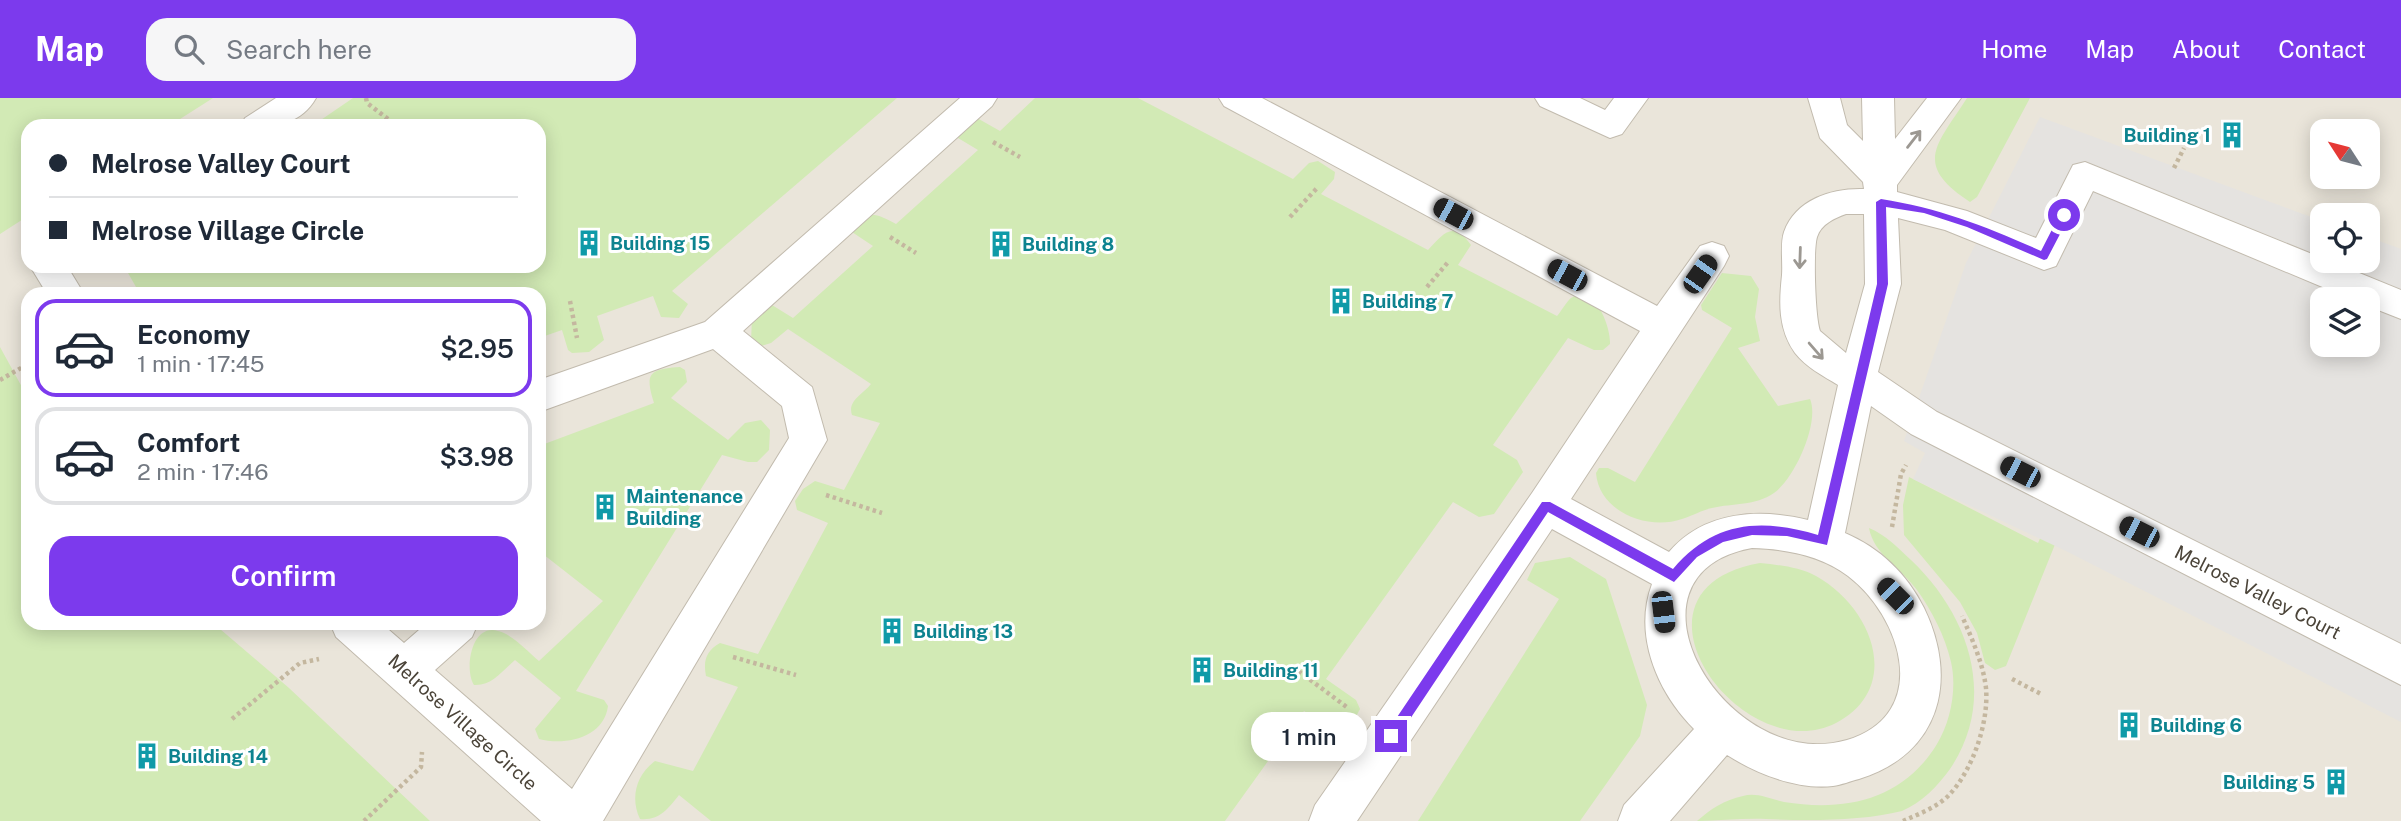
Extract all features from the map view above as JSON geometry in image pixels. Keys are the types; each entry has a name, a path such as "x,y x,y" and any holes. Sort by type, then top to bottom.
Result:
{"lane":[{"path":"268,119 300,98"},
{"path":"546,393 718,331 981,98"},
{"path":"1235,98 1663,326"},
{"path":"1551,98 1610,126 1632,98"},
{"path":"1824,98 1832,130 1882,191"},
{"path":"1855,98 1853,118 1882,191"},
{"path":"1823,541 1858,378 1883,284 1878,98"},
{"path":"1882,191 1945,98"},
{"name":"Melrose Valley Court","path":"2401,305 2085,174 2044,256 1971,224 1924,209 1882,191 1816,212 1801,231 1799,318 1805,338 1825,361 1858,378 1924,423 2401,665"},
{"path":"1332,821 1712,256"},
{"path":"576,821 808,440 799,398 718,331"},
{"path":"1546,505 1674,576"},
{"path":"1752,530 1787,531 1823,541 1863,564 1895,596 1916,634 1924,675 1915,713 1892,743 1856,762 1811,765 1764,754 1722,729 1688,693 1668,653 1663,612 1674,576 1693,554 1720,537 1752,530"},
{"name":"Melrose Village Circle","path":"360,630 576,821"},
{"path":"404,670 449,630"},
{"path":"1640,821 1722,729"}],"path":[{"path":"366,98 367,103 388,119"},
{"path":"0,380 21,368"},
{"path":"787,474 809,480 819,493 882,513"},
{"path":"232,719 300,663 318,660 349,630"},
{"path":"691,634 715,645 728,656 796,675"},
{"path":"1293,667 1391,736"},
{"path":"2012,679 2043,695"},
{"path":"365,821 421,767 420,755 458,718"}],"shaded area":[{"path":"177,98 2401,98 2401,821 21,821 0,797 0,209 21,196 21,273 546,273 546,119 143,119"},
{"path":"2040,117 2310,217 2310,273 2380,273 2380,241 2401,249 2401,722 2066,551 1913,479 1925,453 1904,441 1966,263"}],"green space":[{"path":"0,98 213,98 180,119 21,119 21,220 0,234"},
{"path":"353,98 897,98 672,291 688,304 679,318 661,317 653,296 597,316 604,340 589,352 572,353 568,350 562,330 546,336 546,287 136,287 128,273 546,273 546,119 322,119"},
{"path":"1035,98 1138,98 1293,179 1309,163 1318,161 1335,172 1334,179 1321,194 1428,250 1444,234 1454,231 1459,233 1471,245 1458,265 1557,316 1571,298 1587,296 1600,309 1608,328 1610,344 1603,350 1594,350 1568,338 1493,445 1517,460 1523,472 1494,514 1479,517 1453,502 1326,679 1356,700 1360,709 1353,720 1347,727 1335,730 1304,711 1225,821 711,821 679,795 658,816 640,819 635,795 643,773 655,761 693,771 738,687 706,676 705,661 709,653 720,643 758,654 828,523 797,510 795,501 803,489 815,481 844,490 880,423 852,415 854,402 871,384 788,329 771,343 761,346 751,342 752,317 763,306 772,305 793,318 873,246 852,232 853,224 864,216 874,215 896,224 978,150 958,138 958,129 977,118 1000,131"},
{"path":"1967,98 2030,98 1977,197 1970,202 1952,189 1936,165 1939,142"},
{"path":"1722,273 1751,276 1759,289 1755,317 1760,341 1738,348 1778,406 1810,399 1812,421 1804,449 1782,486 1767,497 1708,509 1669,522 1641,520 1627,515 1606,498 1599,487 1596,473 1599,468 1608,468 1635,482 1732,328 1702,310 1701,305"},
{"path":"0,347 21,385 21,630 221,630 289,688 430,821 0,821"},
{"path":"680,367 685,370 687,382 671,398 728,440 745,423 761,420 770,430 769,450 757,462 722,455 576,691 604,700 608,706 599,726 582,737 571,740 539,739 535,729 561,698 515,660 496,677 486,683 474,685 470,669 472,649 481,634 489,630 498,631 514,639 539,661 603,601 546,556 546,443 654,403 650,379 661,369"},
{"path":"1909,477 2038,543 2049,518 2060,532 2006,666 1995,670 1985,663 1977,633 1960,602 1904,535 1903,505"},
{"path":"1869,528 1891,542 1931,582 1948,606 1970,658 1974,686 1972,714 1964,742 1950,769 1935,788 1902,811 1835,820 1697,821 1724,803 1748,795 1807,805 1850,803 1871,798 1890,790 1907,778 1937,744 1952,704 1953,672 1948,652 1923,598 1911,582 1882,554"},
{"path":"1570,557 1606,579 1647,705 1640,736 1580,821 1418,821 1559,599 1527,580 1535,563"},
{"path":"1760,563 1796,568 1816,576 1836,590 1852,607 1865,627 1872,648 1874,669 1869,689 1857,708 1836,723 1800,731 1764,722 1731,701 1706,671 1693,638 1695,606 1716,580"}],"place":[{"name":"Building 1","path":"2232,135"},
{"name":"Building 15","path":"589,243"},
{"name":"Building 8","path":"1001,244"},
{"name":"Building 7","path":"1341,301"},
{"name":"Maintenance Building","path":"605,507"},
{"name":"Building 13","path":"892,631"},
{"name":"Building 11","path":"1202,670"},
{"name":"Building 6","path":"2129,725"},
{"name":"Building 14","path":"147,756"},
{"name":"Building 5","path":"2336,782"}],"route":[{"path":"1391,736 1546,505 1674,576 1693,554 1720,537 1752,530 1787,531 1823,541 1858,378 1883,284 1881,202 1924,209 1971,224 2044,256 2064,215"}]}
